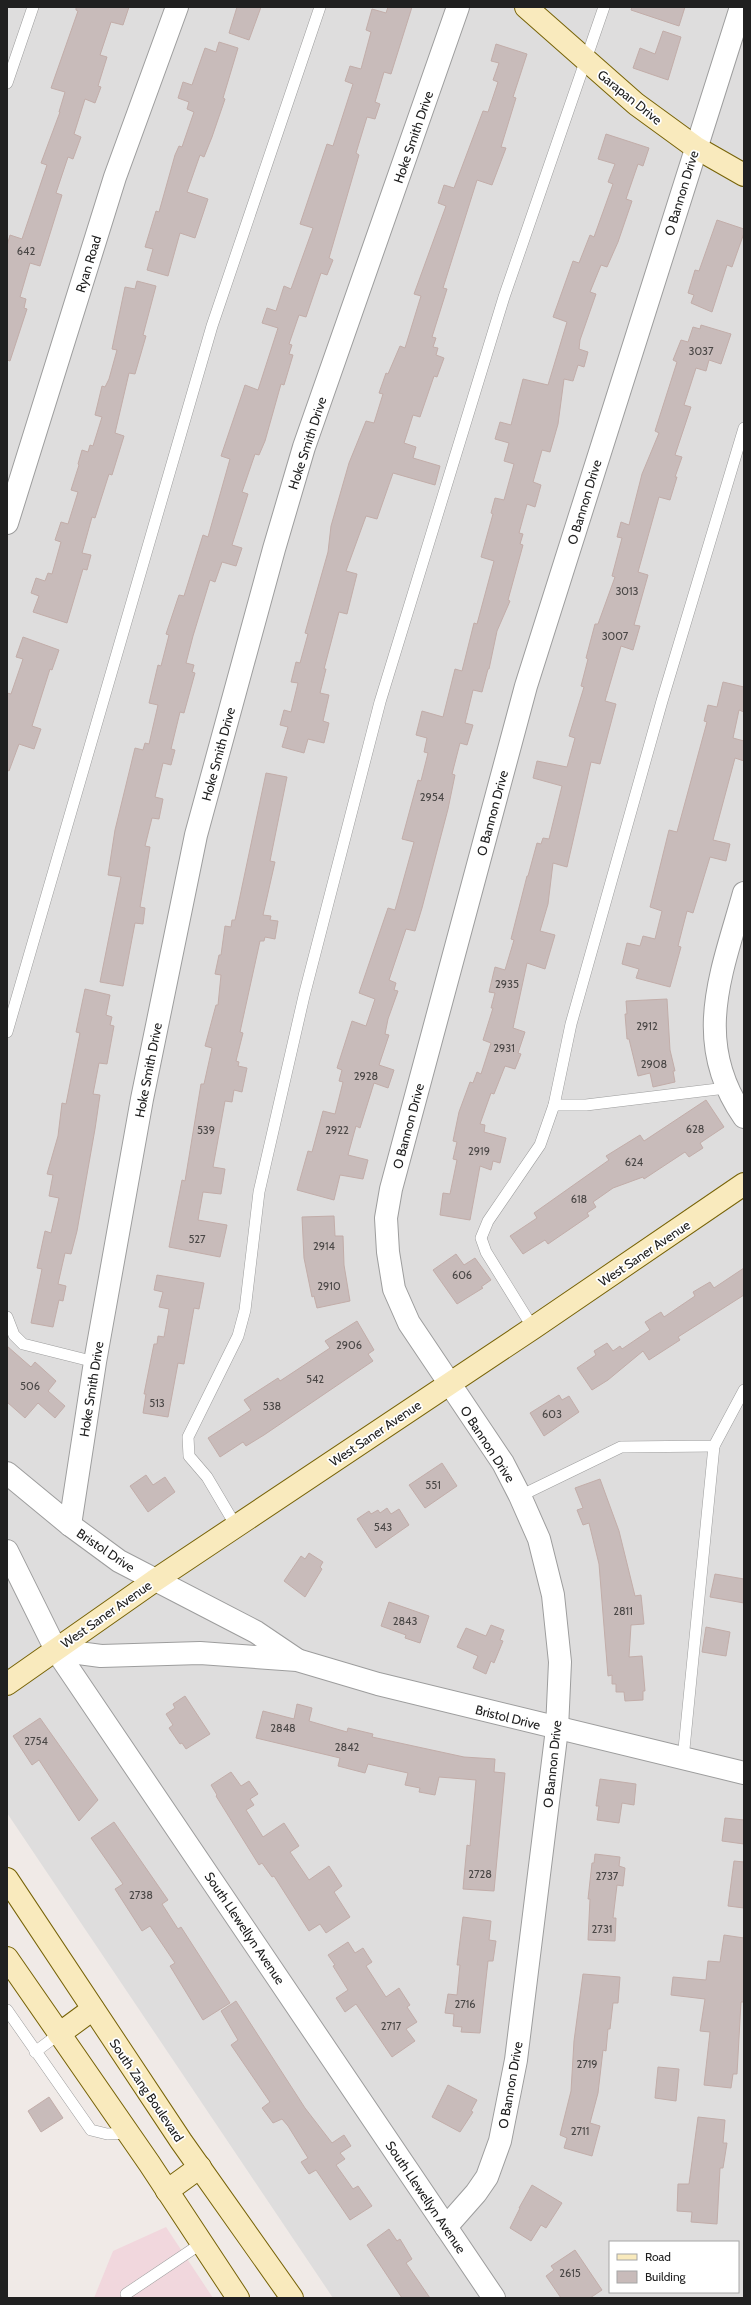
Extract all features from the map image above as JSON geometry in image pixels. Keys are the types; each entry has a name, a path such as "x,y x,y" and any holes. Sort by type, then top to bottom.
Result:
{"street":[{"name":"Ryan Road","path":"7,523 115,177 177,7"},
{"name":"Hoke Smith Drive","path":"70,1525 95,1362 142,1099 196,835 274,548 304,447 458,7"},
{"name":"Garapan Drive","path":"526,7 585,61 636,104 695,147 744,175"},
{"name":"O Bannon Drive","path":"446,2227 476,2194 487,2178 500,2141 516,2060 557,1729 560,1662 553,1595 538,1539 520,1496 503,1463 409,1323 394,1289 388,1252 386,1218 391,1189 526,686 695,147 741,7"},
{"path":"744,892 715,1002 714,1032 718,1063 726,1088 744,1116"},
{"name":"West Saner Avenue","path":"7,1684 154,1581 533,1328 744,1184"},
{"name":"Bristol Drive","path":"7,1474 70,1525 119,1561 154,1581 256,1632 297,1660"},
{"name":"South Llewellyn Avenue","path":"7,1551 56,1650 494,2298"},
{"name":"Bristol Drive","path":"56,1650 101,1656 200,1653 297,1660 378,1684 557,1729 744,1773"},
{"name":"South Zang Boulevard","path":"7,1879 200,2167 292,2298"},
{"path":"7,1958 128,2133 238,2298"},
{"path":"59,2034 93,2009"},
{"path":"167,2191 200,2167"}],"lane":[{"path":"7,83 33,7"},
{"path":"7,1032 212,326 320,7"},
{"path":"236,1526 207,1477 189,1456 188,1437 238,1336 245,1310 259,1192 304,996 380,702 504,297 604,7"},
{"path":"533,1328 486,1252 481,1238 488,1221 540,1145 554,1105 578,1001 662,701 744,428"},
{"path":"554,1105 586,1105 726,1088"},
{"path":"7,1317 14,1335 23,1344 95,1362"},
{"path":"683,1759 714,1446 744,1390"},
{"path":"520,1496 621,1447 714,1446"},
{"path":"7,2010 91,2130 107,2134 128,2133"},
{"path":"35,2052 59,2034"},
{"path":"126,2294 202,2243"}],"shaded area":[{"path":"7,7 744,7 744,2298 333,2298 7,1813"},
{"path":"166,2227 213,2298 94,2298 113,2251"}],"building":[{"path":"76,7 129,7 123,25 111,22 100,55 107,57 98,86 101,87 95,103 85,99 74,134 81,137 73,159 68,157 56,193 62,195 40,266 30,263 20,297 26,299 24,308 27,309 10,361 7,360 7,246 10,235 22,239 47,165 41,163 60,112 65,92 51,88 78,11 76,10"},
{"path":"237,7 261,7 249,40 229,33"},
{"path":"388,7 412,7 391,74 384,72 375,102 380,104 375,119 367,117 356,153 359,155 329,258 333,260 327,275 321,273 306,317 299,315 289,344 292,345 289,354 293,355 284,385 281,384 265,441 259,455 255,454 242,492 248,494 232,545 242,548 236,566 222,562 215,582 210,580 193,636 186,663 194,665 192,672 195,673 184,713 180,712 171,749 175,750 171,765 163,763 155,797 163,799 159,819 152,818 145,846 150,847 140,907 145,908 143,924 135,923 123,986 100,982 121,877 108,875 115,830 135,748 143,750 145,743 149,744 158,705 149,703 158,665 161,666 169,635 166,634 179,595 184,596 203,535 208,537 230,459 221,456 245,385 258,390 278,328 262,323 267,308 276,311 284,286 291,289 313,228 300,224 327,144 333,146 353,84 345,81 350,66 361,69 371,32 366,30 372,9 386,13"},
{"path":"632,7 685,7 679,26 631,10"},
{"path":"663,31 681,37 668,80 633,68 640,48 655,54"},
{"path":"219,42 238,48 223,98 225,99 212,137 204,157 200,155 187,192 208,199 195,238 180,233 168,276 147,270 153,249 145,247 156,211 159,212 175,155 179,146 182,147 194,112 187,109 189,102 178,98 183,82 192,85 205,48 216,52"},
{"path":"496,44 527,54 513,97 516,98 501,147 506,148 492,185 477,180 443,288 447,289 432,337 436,338 433,347 438,348 436,355 444,358 437,377 434,376 420,417 413,415 404,443 416,447 413,458 440,466 435,485 393,473 377,519 366,516 346,571 357,574 347,614 339,612 324,669 326,669 320,693 329,695 323,721 329,723 324,743 308,739 304,753 282,747 288,727 280,725 284,710 291,712 298,683 291,682 296,662 300,663 308,634 305,633 328,552 331,526 349,463 366,421 374,423 383,394 379,393 386,373 388,374 400,346 405,348 421,296 414,294 446,206 438,203 444,185 454,188 483,111 488,112 498,82 493,80 499,63 491,61"},
{"path":"606,134 649,148 643,166 638,164 626,199 632,201 618,242 607,267 601,265 590,292 596,294 580,340 579,349 588,352 584,367 578,365 573,381 564,379 558,424 550,452 542,450 533,482 541,485 535,507 527,504 519,533 523,534 520,544 523,545 508,600 510,601 497,631 489,669 482,692 473,690 465,723 473,725 467,745 460,743 452,774 455,775 448,809 422,908 415,931 406,929 389,980 396,983 394,990 398,991 388,1019 385,1034 389,1035 379,1065 394,1070 388,1088 374,1083 360,1128 356,1126 348,1155 368,1160 363,1179 340,1175 334,1200 297,1190 308,1151 312,1152 323,1111 335,1114 343,1082 339,1081 342,1070 337,1068 352,1021 366,1026 375,999 359,993 388,908 395,910 414,842 402,839 418,780 421,781 428,753 424,752 427,738 416,735 422,711 443,717 455,669 462,671 474,623 477,624 494,561 481,557 493,514 491,513 495,498 504,500 514,464 504,461 509,443 495,439 500,422 511,425 523,379 548,385 567,322 553,317 573,261 579,263 590,235 594,237 613,184 608,182 615,164 598,159"},
{"path":"717,220 744,229 744,233 732,267 727,265 712,312 691,303 694,295 688,293 695,270 699,271"},
{"path":"137,281 156,286 143,335 146,336 135,374 129,373 115,433 124,436 112,475 109,474 95,518 92,517 82,553 91,555 87,570 83,569 67,623 33,612 39,596 31,593 36,578 45,581 48,573 52,574 61,542 55,540 61,522 68,524 78,492 71,490 82,450 88,452 90,445 93,446 102,417 95,415 102,386 105,387 109,379 117,350 112,349 125,287 135,289"},
{"path":"701,325 731,334 721,364 709,360 706,371 696,368 684,405 691,407 675,455 682,457 675,477 677,477 670,500 659,497 638,572 648,575 634,625 640,626 633,650 621,646 605,701 616,704 600,764 591,762 567,867 553,863 548,904 540,931 555,935 545,969 527,963 513,1028 525,1032 518,1053 521,1054 515,1069 505,1066 494,1094 491,1093 480,1124 485,1125 484,1132 506,1138 500,1163 493,1161 491,1170 480,1166 470,1220 440,1215 443,1193 450,1194 457,1160 453,1159 457,1142 453,1141 459,1112 470,1082 473,1083 477,1072 481,1074 491,1043 483,1040 493,1008 491,1008 495,993 489,992 495,967 505,970 514,940 511,939 537,843 541,844 543,838 549,839 562,786 533,778 537,761 567,767 575,738 569,736 584,687 581,686 588,659 586,658 595,624 598,624 615,577 612,576 622,538 617,537 621,522 629,525 642,474 659,433 655,431 677,362 673,360 681,340 688,342 693,327 700,329"},
{"path":"23,637 59,650 52,670 50,669 32,726 41,729 34,749 19,744 9,771 7,770 7,693 11,694 23,659 16,657"},
{"path":"723,682 744,687 744,712 739,710 733,738 744,741 744,761 735,758 713,840 730,844 726,861 710,857 693,913 687,911 678,946 681,947 670,987 636,978 639,969 622,964 627,943 640,946 643,936 655,939 662,911 650,907 669,830 677,832 707,722 704,721 708,705 717,707"},
{"path":"266,773 287,777 270,861 275,862 263,915 271,916 270,920 278,921 275,939 265,937 264,941 260,941 240,1032 243,1033 236,1061 239,1062 238,1066 247,1068 242,1092 234,1090 232,1102 225,1101 213,1167 225,1169 221,1194 203,1192 198,1220 227,1225 220,1257 169,1247 182,1180 185,1181 201,1084 204,1084 212,1048 205,1046 216,1005 218,1005 221,975 215,974 219,955 221,955 225,926 231,927 232,920 235,920"},
{"path":"85,989 110,995 106,1015 112,1017 110,1025 114,1026 107,1064 99,1063 93,1094 100,1095 95,1129 77,1231 71,1254 65,1253 58,1284 66,1286 63,1301 59,1300 53,1327 31,1323 42,1269 37,1268 45,1231 51,1233 59,1198 49,1196 53,1175 47,1174 58,1136 62,1103 66,1104 80,1033 76,1032"},
{"path":"667,999 670,1050 675,1071 673,1071 675,1082 653,1087 650,1073 638,1076 629,1039 627,1039 625,1014 627,1014 626,1001"},
{"path":"706,1100 724,1127 700,1143 703,1148 689,1157 685,1152 644,1179 643,1177 613,1188 593,1202 596,1207 587,1213 589,1216 548,1244 545,1240 523,1254 510,1236 537,1218 534,1213 609,1160 606,1156 640,1135 644,1141"},
{"path":"334,1216 335,1236 343,1236 344,1265 350,1301 317,1308 314,1296 312,1297 304,1258 302,1217"},
{"path":"456,1254 464,1265 475,1258 491,1280 481,1287 483,1288 457,1304 433,1270"},
{"path":"744,1268 744,1295 678,1337 680,1340 649,1360 643,1351 608,1380 592,1390 577,1368 596,1355 594,1351 607,1343 613,1351 620,1346 622,1349 650,1330 645,1322 661,1312 664,1317 695,1296 693,1292 710,1282 714,1288"},
{"path":"157,1275 204,1283 199,1309 194,1308 184,1364 178,1363 168,1417 143,1413 146,1394 144,1394 154,1344 157,1344 158,1336 164,1337 169,1309 159,1307 163,1292 154,1290"},
{"path":"357,1321 374,1350 368,1354 373,1361 264,1435 246,1446 243,1442 220,1457 208,1438 251,1410 244,1400 278,1378 280,1381 330,1348 325,1341"},
{"path":"7,1346 31,1367 35,1362 56,1381 48,1391 65,1406 55,1418 38,1403 25,1418 7,1402"},
{"path":"559,1395 562,1400 569,1396 579,1412 544,1436 530,1413"},
{"path":"442,1463 457,1486 425,1508 409,1485"},
{"path":"146,1475 153,1485 165,1477 175,1492 148,1512 130,1486"},
{"path":"600,1479 619,1531 635,1596 641,1595 644,1624 631,1625 629,1657 642,1656 645,1691 643,1691 643,1700 625,1701 624,1692 616,1692 616,1684 612,1684 612,1675 608,1676 599,1564 589,1523 583,1525 577,1510 583,1508 575,1488"},
{"path":"387,1508 391,1514 399,1509 409,1525 376,1548 357,1519 369,1511 371,1514 378,1510 380,1513"},
{"path":"309,1553 323,1562 320,1567 322,1569 305,1597 284,1581 301,1556 305,1559"},
{"path":"715,1574 744,1579 744,1603 710,1597"},
{"path":"389,1602 429,1616 420,1643 405,1638 406,1635 381,1626"},
{"path":"491,1625 504,1630 500,1640 503,1641 494,1663 491,1661 486,1674 473,1668 478,1656 457,1647 466,1628 486,1636"},
{"path":"706,1627 730,1632 726,1656 702,1652"},
{"path":"185,1696 210,1734 186,1749 182,1743 180,1744 169,1728 173,1725 166,1714 175,1708 173,1704"},
{"path":"297,1704 312,1708 309,1721 347,1732 348,1728 373,1734 372,1737 464,1757 495,1759 494,1772 505,1773 494,1891 463,1889 467,1845 470,1846 476,1780 439,1777 435,1795 419,1792 420,1788 405,1785 408,1773 368,1764 365,1773 338,1766 340,1758 256,1738 263,1711 294,1719"},
{"path":"40,1718 98,1800 79,1821 39,1760 32,1765 13,1736"},
{"path":"231,1772 241,1786 249,1781 258,1794 250,1799 254,1805 246,1810 263,1837 284,1823 299,1846 290,1852 309,1880 329,1866 342,1886 334,1892 350,1917 326,1933 320,1924 309,1931 274,1876 272,1877 262,1863 259,1865 216,1796 217,1795 211,1785"},
{"path":"600,1779 636,1784 634,1805 622,1803 619,1823 597,1820 599,1806 596,1806"},
{"path":"725,1818 744,1820 744,1844 722,1841"},
{"path":"114,1822 168,1900 162,1904 178,1929 181,1927 230,2003 203,2020 170,1966 175,1963 150,1926 142,1931 115,1889 123,1884 91,1838"},
{"path":"595,1854 620,1857 619,1866 625,1868 623,1886 617,1885 613,1918 616,1918 615,1941 588,1940 590,1899 588,1899 592,1863 594,1863"},
{"path":"734,1861 744,1862 744,1908 728,1906"},
{"path":"463,1917 491,1921 489,1940 496,1941 493,1961 488,1961 480,2033 461,2032 462,2027 453,2026 454,2014 445,2013 448,1994 457,1995 460,1965 457,1965"},
{"path":"724,1935 744,1938 744,2002 741,2002 737,2074 733,2074 731,2088 704,2085 710,2032 700,2031 705,1999 671,1995 673,1977 706,1980 708,1961 720,1962"},
{"path":"348,1942 355,1953 363,1948 372,1962 366,1966 386,1997 399,1988 410,2005 407,2007 417,2022 406,2029 415,2041 392,2057 356,2004 345,2012 336,1998 348,1990 328,1955"},
{"path":"583,1974 620,1977 618,2003 613,2003 606,2051 603,2050 598,2093 590,2123 600,2126 592,2156 564,2148 567,2138 560,2135 571,2091 574,2041"},
{"path":"236,2001 305,2108 332,2143 344,2135 351,2146 340,2153 345,2159 336,2165 353,2189 358,2186 372,2206 350,2220 316,2170 309,2174 301,2162 308,2158 288,2126 282,2119 273,2123 262,2108 270,2102 231,2045 238,2040 221,2011"},
{"path":"658,2067 679,2069 676,2101 655,2098"},
{"path":"448,2085 477,2100 471,2111 473,2112 460,2132 432,2117"},
{"path":"49,2097 63,2118 41,2132 28,2111"},
{"path":"698,2117 725,2120 723,2143 727,2143 723,2168 720,2168 717,2224 691,2222 692,2212 677,2211 678,2184 689,2184"},
{"path":"532,2185 562,2203 546,2228 541,2225 531,2241 510,2228"},
{"path":"389,2229 397,2241 400,2239 412,2259 406,2263 430,2298 402,2298 367,2245"},
{"path":"575,2250 602,2290 590,2298 561,2298 546,2276 554,2270 551,2266"}]}
